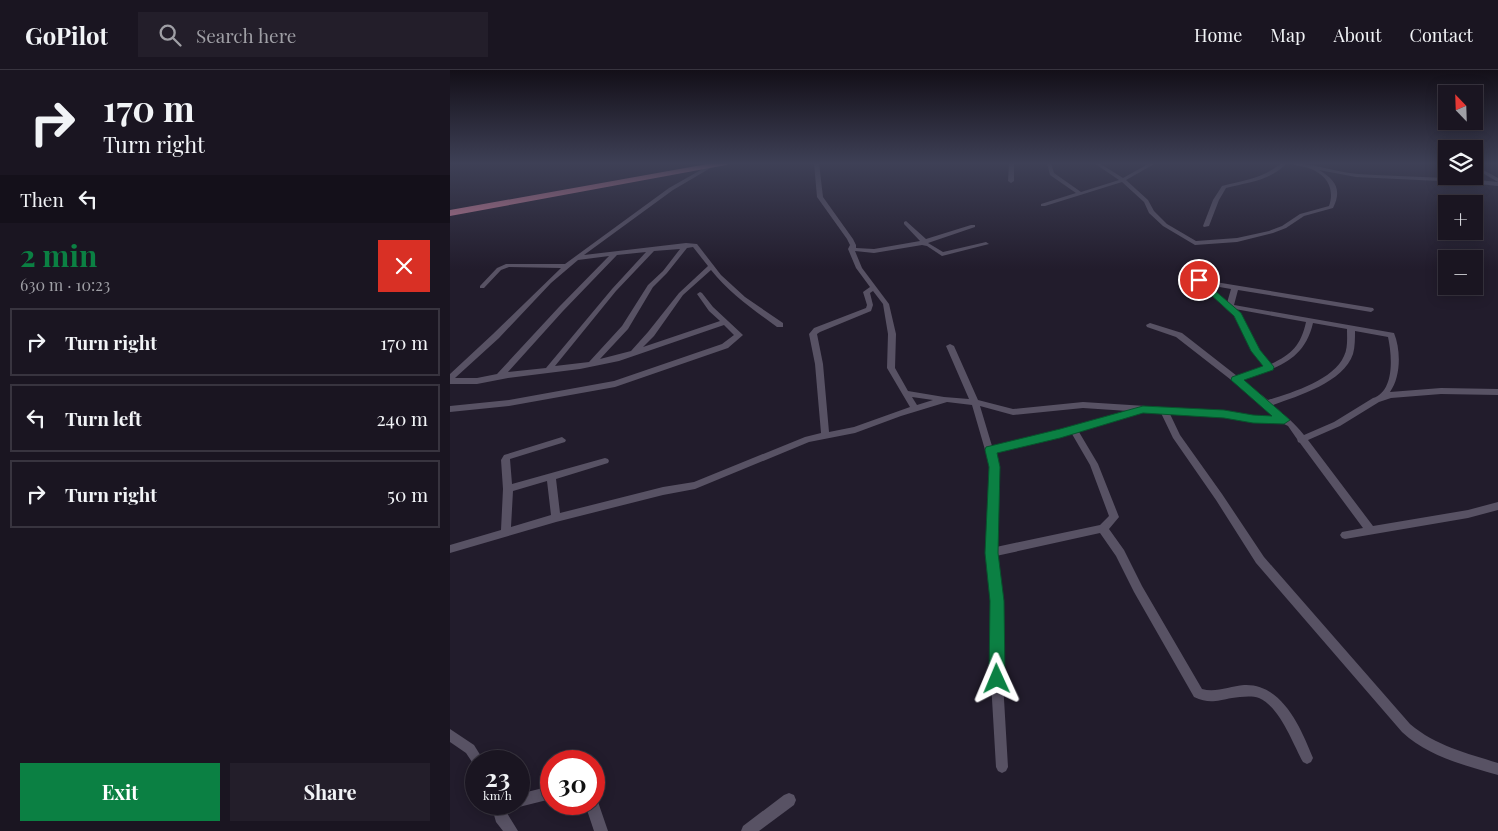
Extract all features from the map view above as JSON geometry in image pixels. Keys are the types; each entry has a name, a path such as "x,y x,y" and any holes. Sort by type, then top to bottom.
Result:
{"highway":[{"path":"450,213 528,199"}],"street":[{"path":"450,380 549,282 576,258 658,199"},
{"path":"821,199 850,239 853,245 851,249 859,268 886,304 892,334 891,368 915,409"},
{"path":"1043,205 1065,199"},
{"path":"1142,199 1148,204 1152,213 1174,231 1194,243 1236,240 1271,232 1284,227 1302,215 1331,207 1333,199"},
{"path":"1206,226 1217,199"},
{"path":"906,223 922,242 942,254 986,244"},
{"path":"851,249 874,251 922,242 973,226"},
{"path":"592,363 625,326 650,286 665,272 687,245"},
{"path":"576,258 695,245 719,276 743,298 780,325"},
{"path":"548,370 614,290 651,251"},
{"path":"500,376 561,309 614,255"},
{"path":"482,287 499,269 508,265 568,266"},
{"path":"633,354 651,334 681,294 712,266"},
{"path":"1195,272 1200,282 1229,306 1243,322 1256,351 1269,367"},
{"path":"1200,282 1371,310"},
{"path":"825,435 819,364 813,334 817,330 869,309 870,305 866,292 874,287"},
{"path":"1229,306 1236,288"},
{"path":"450,409 558,395 627,380 728,344 740,335 711,309 700,294"},
{"path":"1229,306 1388,334 1392,337 1395,370 1390,387 1382,398"},
{"path":"1236,380 1282,362 1298,351 1309,332 1310,321"},
{"path":"450,380 477,381 592,363 633,354 692,332 726,322"},
{"path":"1150,326 1170,330 1179,336 1291,424 1301,440 1371,531"},
{"path":"1267,404 1305,390 1325,380 1339,368 1348,356 1351,328"},
{"path":"950,346 975,402 994,467 991,553 997,601 997,682 1002,767"},
{"path":"1301,440 1337,424 1382,398 1427,392 1474,390 1498,392"},
{"path":"905,392 975,402 1016,412 1083,405 1224,414 1253,419 1284,420"},
{"path":"450,549 506,531 663,491 695,485 786,446 825,435 855,430 947,399"},
{"path":"990,450 1074,430 1143,410"},
{"path":"1164,410 1176,436 1219,496 1260,560 1406,728 1420,740 1446,753 1498,769"},
{"path":"991,553 1102,529 1114,517 1094,464 1074,430"},
{"path":"506,531 508,489 505,460 507,457 562,440"},
{"path":"508,489 605,461"},
{"path":"550,477 556,518"},
{"path":"1345,535 1468,514 1498,506"},
{"path":"1102,529 1107,532 1120,553 1138,590 1198,693 1209,697 1242,690 1268,696 1275,702 1286,719 1307,758"},
{"path":"450,735 471,750"},
{"path":"748,831 789,800"},
{"path":"500,815 511,831"},
{"path":"596,815 601,831"}],"route":[{"path":"997,679 997,601 991,553 994,467 990,450 1060,434 1143,410 1224,414 1253,419 1276,418 1284,420 1265,402 1236,380 1269,367 1256,351 1238,315 1199,280"}]}
